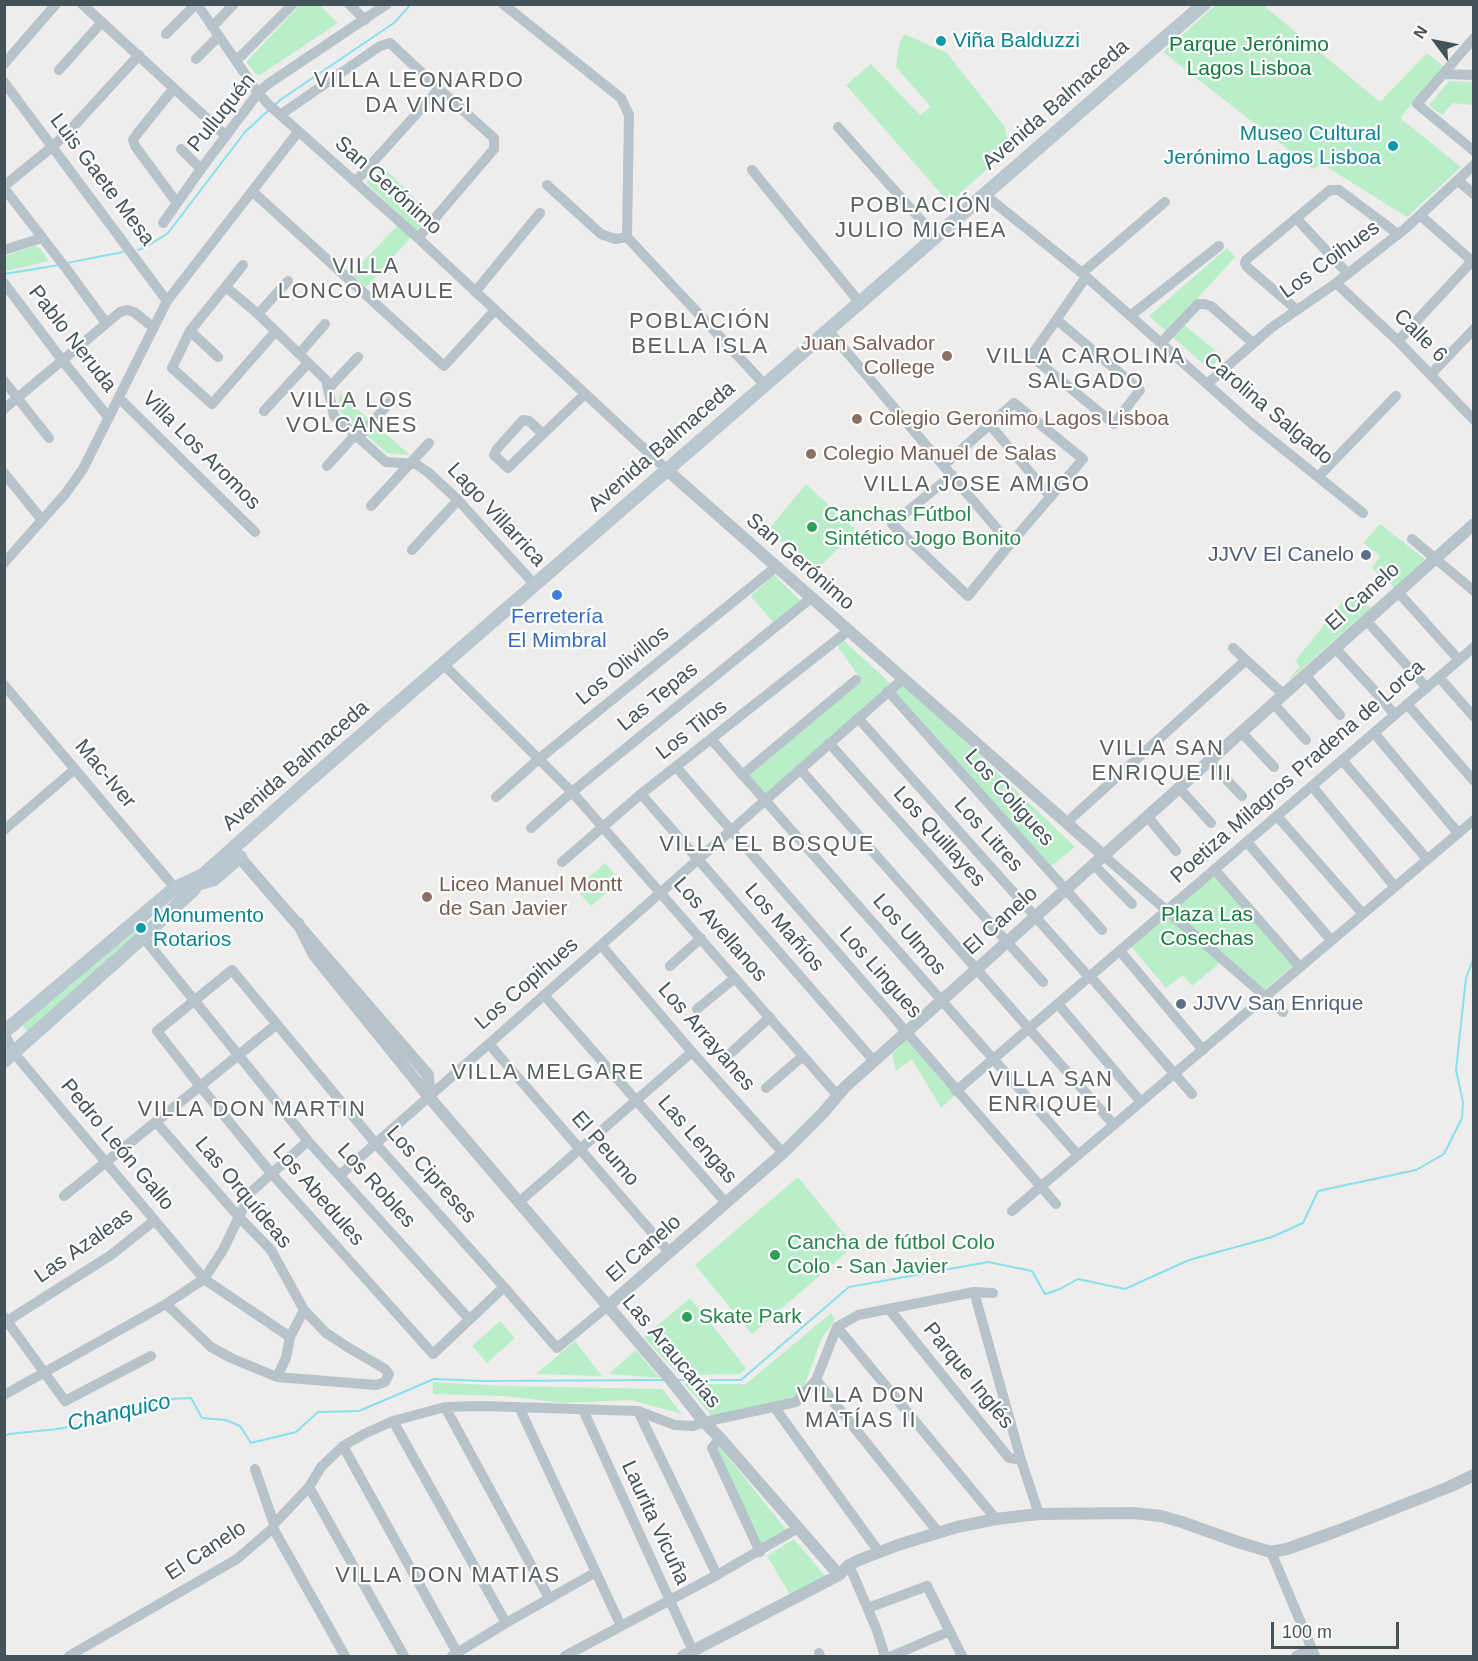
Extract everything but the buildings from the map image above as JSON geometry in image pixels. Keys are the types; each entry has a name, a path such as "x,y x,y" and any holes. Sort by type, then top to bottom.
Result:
{"main road":[{"name":"Avenida Balmaceda","path":"9,1057 143,937 193,890 200,880 236,853 314,777 1204,4"},
{"name":"Avenida Balmaceda","path":"4,1033 176,888 200,880"}],"street":[{"path":"4,64 56,4"},
{"path":"82,4 226,136"},
{"path":"166,34 196,4"},
{"name":"San Gerónimo","path":"196,4 258,93 278,114 418,238 667,470 1066,823 1098,860 1166,911 1283,1012"},
{"path":"196,59 234,4"},
{"path":"236,61 293,4"},
{"path":"349,4 365,20"},
{"name":"Pulluquén","path":"163,224 258,93 387,4"},
{"path":"503,4 621,98 629,115 627,237 765,385"},
{"path":"59,69 102,22"},
{"path":"1473,38 1417,104 1473,150"},
{"path":"278,114 390,42 494,138 494,149 418,238"},
{"path":"106,323 4,187 81,119 139,55"},
{"path":"1443,74 1473,75"},
{"name":"Luis Gaete Mesa","path":"4,82 167,301"},
{"path":"174,88 133,140 177,203"},
{"path":"355,182 439,89"},
{"path":"838,127 936,237"},
{"path":"4,563 78,478 167,301 298,132"},
{"path":"181,149 201,169"},
{"name":"Los Coihues","path":"1207,384 1253,343 1348,274 1421,216 1473,165"},
{"path":"752,170 860,303"},
{"path":"1458,181 1473,194"},
{"path":"547,185 601,234 615,239 627,237"},
{"path":"1297,310 1245,263 1330,190 1339,190 1398,234"},
{"path":"252,191 444,366 495,310"},
{"name":"Carolina Salgado","path":"985,195 1084,275 1252,424 1363,513"},
{"path":"1057,320 1140,390 1114,424 1031,356 1057,320 1084,275 1165,202"},
{"path":"475,292 540,213"},
{"path":"1398,340 1473,260 1421,216"},
{"path":"1296,218 1348,274"},
{"path":"4,250 42,238"},
{"path":"1130,315 1219,246"},
{"path":"243,265 190,331 172,368 212,404 276,331"},
{"path":"258,314 288,280"},
{"name":"Pablo Neruda","path":"4,283 109,418"},
{"name":"Calle 6","path":"1336,283 1398,340 1473,420"},
{"name":"Lago Villarrica","path":"226,287 258,314 326,380 334,416 386,462 416,464 429,473 458,500 534,585"},
{"path":"1161,344 1198,304 1211,306 1253,343"},
{"path":"4,409 120,312 127,310 134,312 154,328"},
{"path":"299,354 325,324"},
{"path":"828,330 1010,544"},
{"path":"190,331 218,357"},
{"path":"1431,374 1473,332"},
{"path":"328,388 358,357"},
{"path":"264,411 308,363"},
{"path":"4,381 49,438"},
{"path":"543,434 529,421 524,420 496,449 494,455 508,468 585,394"},
{"path":"1318,477 1396,396"},
{"name":"Villa Los Aromos","path":"119,398 255,532"},
{"path":"327,466 390,402"},
{"path":"944,465 1014,403 1083,459 968,596 892,524 952,475"},
{"path":"990,425 1051,497"},
{"path":"371,506 429,443"},
{"path":"4,473 42,520"},
{"path":"412,550 458,500"},
{"name":"El Canelo","path":"557,1348 783,1153 845,1087 1473,524"},
{"path":"1412,539 1473,590"},
{"name":"Los Olivillos","path":"496,797 540,758 776,567"},
{"path":"1398,592 1459,660"},
{"name":"Las Tepas","path":"531,828 811,598"},
{"path":"1366,620 1427,688"},
{"name":"Los Tilos","path":"562,862 641,794 848,631"},
{"path":"1233,648 1283,694"},
{"path":"1335,648 1395,715"},
{"name":"Poetiza Milagros Pradena de Lorca","path":"956,1091 1472,650"},
{"path":"1066,823 1246,660"},
{"name":"Los Avellanos","path":"444,665 573,792 838,1096"},
{"path":"1305,675 1340,715"},
{"path":"1439,677 1473,717"},
{"name":"Los Copihues","path":"340,1175 903,679"},
{"path":"742,775 856,680"},
{"name":"Mac-Iver","path":"4,686 176,888"},
{"name":"Los Coligues","path":"888,691 1102,930"},
{"path":"1273,703 1306,740"},
{"path":"1407,704 1473,781"},
{"name":"Los Litres","path":"858,718 1192,1094"},
{"path":"1241,732 1274,767"},
{"path":"1374,733 1458,833"},
{"name":"Los Ulmos","path":"711,740 1078,1155"},
{"name":"Los Quillayes","path":"829,743 1043,982"},
{"path":"1209,760 1242,796"},
{"path":"1342,760 1427,860"},
{"name":"Los Lingues","path":"676,768 1056,1204"},
{"path":"4,830 75,769"},
{"path":"800,769 1114,1125"},
{"path":"1312,786 1395,887"},
{"path":"1179,788 1211,823"},
{"name":"Los Mañíos","path":"641,794 874,1061"},
{"path":"1147,816 1176,851"},
{"path":"1277,816 1363,914"},
{"path":"1012,1211 1473,820"},
{"path":"1247,842 1331,940"},
{"name":"Las Araucarias","path":"236,853 428,1075 429,1097 678,1388 704,1422 839,1575"},
{"path":"1098,860 1132,904"},
{"path":"1215,870 1300,968"},
{"name":"Los Robles","path":"143,937 308,1141 469,1319"},
{"path":"670,966 701,938"},
{"name":"Los Arrayanes","path":"601,945 692,1052 783,1153"},
{"path":"1120,951 1203,1050"},
{"name":"Los Cipreses","path":"195,1000 232,970 376,1143 557,1348"},
{"path":"697,1008 735,978"},
{"name":"Las Lengas","path":"544,995 726,1203"},
{"name":"Los Abedules","path":"195,1000 157,1031 271,1173 433,1354 469,1319"},
{"path":"1058,1004 1142,1102"},
{"path":"732,1052 770,1017"},
{"path":"64,1196 277,1024"},
{"name":"Pedro León Gallo","path":"4,1033 9,1057 106,1162 204,1279"},
{"name":"El Peumo","path":"489,1044 669,1252"},
{"path":"519,1202 692,1052"},
{"path":"766,1088 803,1056"},
{"name":"Las Orquídeas","path":"156,1122 271,1250 304,1310 326,1333 385,1369 388,1374 385,1382 376,1385 277,1377"},
{"path":"4,1395 166,1304 204,1279 224,1250 251,1192 308,1141"},
{"name":"Las Azaleas","path":"6,1320 111,1255 155,1220"},
{"path":"204,1279 290,1337"},
{"path":"469,1319 504,1287"},
{"path":"974,1292 1021,1460 1039,1514"},
{"path":"993,1293 974,1292 858,1315 837,1327 996,1519"},
{"path":"166,1304 211,1347 277,1377 286,1358 290,1337 304,1310"},
{"name":"Parque Inglés","path":"889,1309 1009,1458 1021,1460"},
{"path":"6,1320 65,1401 151,1356"},
{"name":"El Canelo","path":"69,1656 237,1559 274,1526 309,1487 321,1467 343,1446 393,1421 445,1407 519,1407 638,1411 681,1426 693,1426 796,1402 816,1380 837,1327"},
{"path":"816,1380 938,1532"},
{"path":"445,1407 549,1598"},
{"path":"519,1407 621,1626"},
{"path":"775,1408 879,1552"},
{"name":"Laurita Vicuña","path":"583,1410 669,1601 689,1654"},
{"path":"638,1411 717,1575"},
{"path":"393,1421 506,1623"},
{"path":"720,1438 712,1448 760,1552"},
{"path":"343,1446 456,1655 506,1623 596,1572"},
{"path":"255,1469 274,1526 345,1656"},
{"path":"689,1654 839,1575 849,1565 938,1532 996,1519 1039,1514 1133,1513 1161,1516 1272,1552 1337,1531 1449,1487 1473,1475"},
{"path":"309,1487 404,1656"},
{"path":"565,1656 760,1552 798,1528"},
{"path":"1272,1552 1313,1653 1296,1656"},
{"path":"849,1565 868,1608 885,1656"},
{"path":"868,1608 927,1587 962,1656"},
{"path":"892,1656 950,1631"}],"green space":[{"path":"300,5 319,5 338,23 258,76 246,62"},
{"name":"Parque Jerónimo Lagos Lisboa","path":"1216,5 1263,5 1380,102 1427,53 1443,66 1400,118 1461,167 1407,217 1322,164 1313,169 1163,52"},
{"path":"904,34 947,53 1005,127 1009,150 949,203 846,85 871,64 920,115 931,107 896,67 899,45"},
{"path":"1449,81 1473,82 1473,105 1453,103 1442,115 1429,105"},
{"path":"382,166 431,215 366,287 351,274 404,219 366,183"},
{"path":"35,246 40,248 49,261 5,271 5,256"},
{"path":"1227,248 1235,257 1178,320 1222,356 1209,369 1149,316"},
{"name":"VILLA LOS VOLCANES","path":"339,393 410,455 387,453 339,411"},
{"name":"Canchas Fútbol Sintético Jogo Bonito","path":"806,484 857,531 816,570 768,530"},
{"path":"1380,524 1425,559 1395,588 1372,568 1380,556 1363,543"},
{"path":"774,575 801,601 773,622 751,596"},
{"path":"1350,593 1371,608 1288,681 1300,666 1295,661"},
{"path":"843,640 890,683 760,802 742,779 861,680 837,645"},
{"path":"904,683 1075,847 1044,872 890,696"},
{"path":"605,863 620,881 591,906 576,889"},
{"name":"Plaza Las Cosechas","path":"1215,875 1294,965 1264,990 1227,957 1192,986 1183,975 1166,988 1130,945"},
{"path":"144,918 151,927 29,1034 21,1023"},
{"path":"907,1039 955,1095 941,1108 912,1059 896,1071 892,1054"},
{"name":"Cancha de fútbol Colo Colo - San Javier","path":"798,1177 854,1246 752,1334 695,1265"},
{"name":"Skate Park","path":"690,1298 746,1368 740,1374 679,1375 644,1337"},
{"path":"831,1313 835,1319 821,1340 801,1392 792,1398 714,1418 684,1384 746,1384"},
{"path":"500,1321 515,1338 487,1363 472,1346"},
{"path":"575,1341 602,1376 536,1374"},
{"path":"636,1350 660,1378 609,1374"},
{"path":"433,1382 662,1389 682,1414 631,1400 562,1403 505,1396 433,1394"},
{"path":"720,1447 788,1532 763,1547 717,1450"},
{"path":"794,1539 826,1577 791,1596 767,1556"}],"waterway":[{"path":"274,106 394,23 411,4"},
{"path":"138,250 168,233 245,132 269,110"},
{"path":"67,263 123,252"},
{"path":"4,274 59,265"},
{"path":"678,1380 741,1380 849,1287 988,1262 1032,1271 1045,1294 1078,1279 1125,1289 1189,1260 1272,1237 1303,1223 1318,1191 1416,1170 1444,1154 1462,1118 1463,1102 1456,1070 1466,978 1474,957"},
{"name":"Chanquico","path":"4,1436 85,1424 171,1399 191,1398 202,1418 226,1420 240,1426 251,1443 296,1432 318,1412 359,1411 434,1379 666,1380"}],"place":[{"name":"Viña Balduzzi","path":"941,41"},
{"name":"Museo Cultural Jerónimo Lagos Lisboa","path":"1393,146"},
{"name":"Juan Salvador College","path":"947,356"},
{"name":"Colegio Geronimo Lagos Lisboa","path":"857,419"},
{"name":"Colegio Manuel de Salas","path":"811,454"},
{"name":"Canchas Fútbol Sintético Jogo Bonito","path":"812,527"},
{"name":"JJVV El Canelo","path":"1366,555"},
{"name":"Ferretería El Mimbral","path":"557,595"},
{"name":"Liceo Manuel Montt de San Javier","path":"427,897"},
{"name":"Monumento Rotarios","path":"141,928"},
{"name":"JJVV San Enrique","path":"1181,1004"},
{"name":"Cancha de fútbol Colo Colo - San Javier","path":"775,1255"},
{"name":"Skate Park","path":"687,1317"}],"district":[{"name":"VILLA LEONARDO DA VINCI","path":"419,94"},
{"name":"POBLACIÓN JULIO MICHEA","path":"921,218"},
{"name":"VILLA LONCO MAULE","path":"366,280"},
{"name":"POBLACIÓN BELLA ISLA","path":"700,334"},
{"name":"VILLA CAROLINA SALGADO","path":"1086,370"},
{"name":"VILLA LOS VOLCANES","path":"352,414"},
{"name":"VILLA JOSE AMIGO","path":"977,485"},
{"name":"VILLA SAN ENRIQUE III","path":"1162,762"},
{"name":"VILLA EL BOSQUE","path":"767,845"},
{"name":"VILLA MELGARE","path":"548,1073"},
{"name":"VILLA SAN ENRIQUE I","path":"1051,1092"},
{"name":"VILLA DON MARTIN","path":"252,1110"},
{"name":"VILLA DON MATÍAS II","path":"861,1408"},
{"name":"VILLA DON MATIAS","path":"448,1576"}]}
